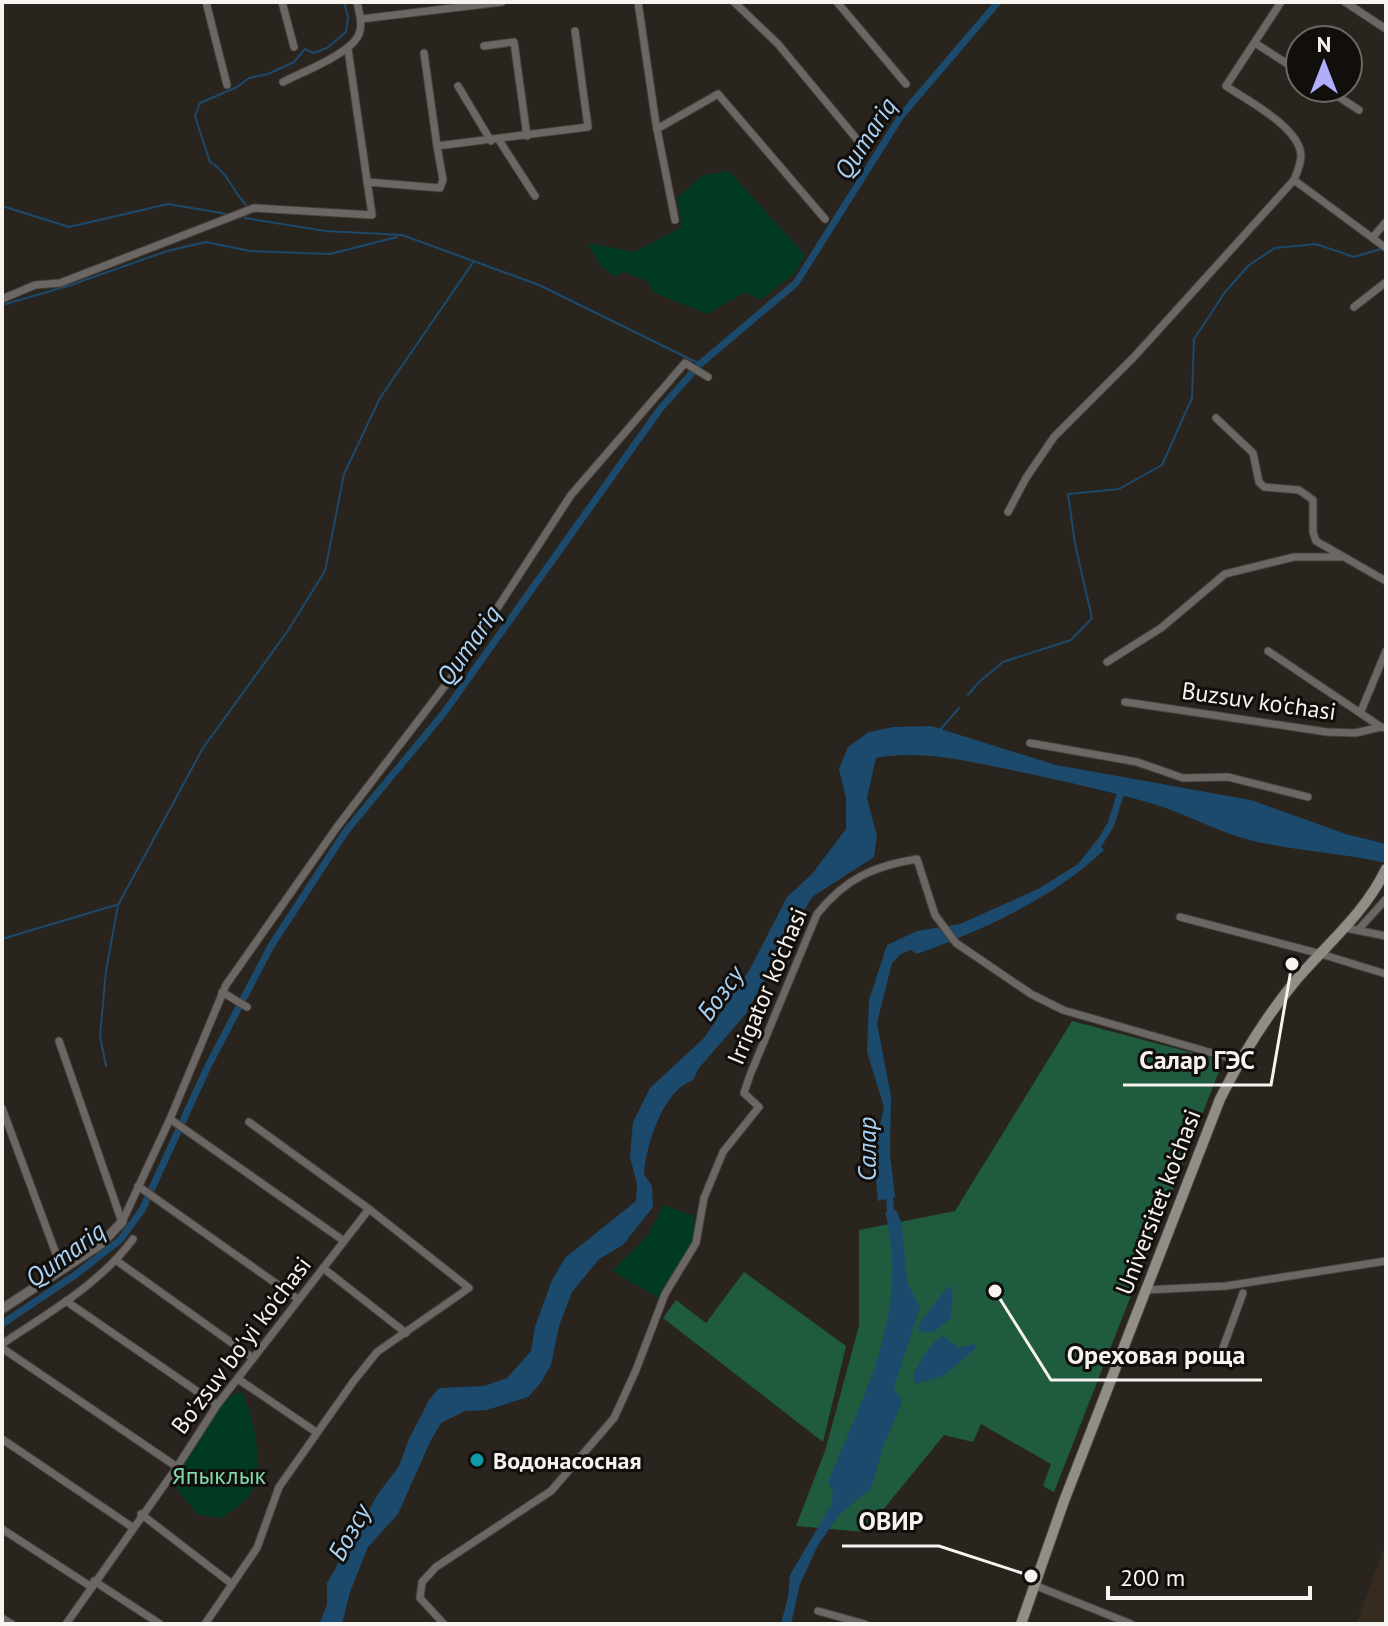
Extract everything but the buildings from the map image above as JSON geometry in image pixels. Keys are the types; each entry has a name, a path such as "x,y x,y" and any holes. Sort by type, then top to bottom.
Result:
{"main road":[{"name":"Universitet ko'chasi","path":"1021,1624 1064,1501 1213,1116 1240,1061 1296,980 1346,928 1384,873"}],"street":[{"path":"206,2 227,85"},
{"path":"282,2 294,47"},
{"path":"283,82 348,49 359,34 361,19 357,2"},
{"path":"361,19 502,2"},
{"path":"638,2 657,129 675,220"},
{"path":"734,2 778,44 865,149"},
{"path":"837,2 906,84"},
{"path":"1008,512 1026,478 1054,437 1134,357 1294,180 1301,158 1297,141 1287,129 1226,86 1281,2"},
{"path":"1345,2 1386,29"},
{"path":"437,146 588,127 575,31"},
{"path":"484,46 514,42 527,136"},
{"path":"1255,43 1284,62"},
{"path":"2,299 35,285 60,283 254,208 372,215 348,49"},
{"path":"367,182 440,188 443,180 424,53"},
{"path":"458,86 535,196"},
{"path":"657,129 718,94 825,219"},
{"path":"1350,104 1359,110"},
{"path":"1294,180 1386,248"},
{"path":"1374,238 1386,222"},
{"path":"1354,307 1386,282"},
{"path":"2,1309 101,1244 122,1222 172,1120 225,994 337,827 457,670 571,495 685,363 708,377"},
{"path":"1216,418 1253,453 1259,482 1264,487 1299,490 1313,500 1316,541 1386,581"},
{"path":"1107,662 1161,628 1225,574 1294,557 1342,557"},
{"path":"1268,651 1384,728"},
{"path":"1361,711 1386,651"},
{"name":"Buzsuv ko'chasi","path":"1125,702 1327,732 1355,733 1384,728"},
{"path":"1030,743 1137,762 1183,778 1228,777 1308,797"},
{"name":"Irrigator ko'chasi","path":"444,1624 420,1598 422,1582 436,1567 551,1491 614,1418 665,1294 696,1243 704,1198 723,1152 759,1107 744,1093 750,1075 817,914 833,894 865,873 889,864 917,859 935,915 956,943 1031,994 1063,1010 1240,1061"},
{"path":"1359,929 1386,899"},
{"path":"1180,917 1386,974"},
{"path":"1346,928 1386,936"},
{"path":"225,994 247,1007"},
{"path":"59,1041 122,1222"},
{"path":"2,1108 62,1270"},
{"path":"172,1120 344,1241"},
{"path":"205,1624 257,1548 279,1487 377,1352 469,1288 369,1209 249,1122"},
{"path":"140,1188 298,1299"},
{"name":"Bo'zsuv bo'yi ko'chasi","path":"66,1624 217,1405 369,1209"},
{"path":"133,1239 117,1261 2,1346 177,1467"},
{"path":"117,1261 253,1358"},
{"path":"1145,1290 1226,1286 1386,1261"},
{"path":"323,1268 406,1333"},
{"path":"1220,1356 1243,1293"},
{"path":"66,1301 217,1405"},
{"path":"238,1379 316,1432"},
{"path":"2,1439 132,1527"},
{"path":"141,1514 232,1584"},
{"path":"2,1529 160,1624"},
{"path":"1034,1585 1131,1624"},
{"path":"818,1611 865,1624"},
{"path":"2,1618 12,1624"}],"shaded area":[{"path":"1386,1542 1386,1624 1356,1624"}],"green space":[{"path":"729,171 805,255 795,273 760,300 745,292 707,314 653,292 649,282 624,272 615,277 600,265 588,243 635,252 682,227 677,198 703,175"},
{"path":"1072,1021 1223,1061 1054,1492 1043,1486 1051,1464 981,1424 973,1442 944,1435 865,1532 796,1526 825,1451 859,1326 859,1230 955,1211"},
{"path":"664,1205 694,1216 694,1243 659,1298 612,1271 648,1235"},
{"path":"744,1272 846,1346 823,1442 663,1318 676,1300 706,1323"},
{"name":"Япыклык","path":"241,1391 256,1442 255,1483 245,1501 221,1518 198,1515 172,1483 223,1401"}],"water":[{"name":"Бозсу","path":"931,726 1056,765 1251,800 1346,834 1386,844 1386,863 1248,840 1157,805 1002,768 924,756 876,758 867,798 877,836 874,857 812,897 745,1015 699,1068 693,1080 682,1086 665,1106 652,1134 644,1174 652,1186 653,1207 623,1245 599,1259 572,1292 559,1326 551,1365 540,1384 528,1397 487,1410 465,1411 441,1423 398,1514 368,1547 350,1592 342,1624 319,1624 327,1605 327,1583 378,1494 399,1466 429,1400 439,1388 484,1386 507,1378 531,1351 535,1327 552,1280 565,1258 636,1201 637,1184 630,1157 633,1122 650,1088 704,1038 750,969 787,897 812,874 846,829 846,798 839,769 848,747 869,732 893,727"},
{"name":"Салар","path":"1096,841 1104,850 1040,898 991,924 941,945 917,954 911,950 901,954 892,963 877,1023 891,1097 890,1154 895,1197 878,1201 875,1170 877,1138 884,1107 867,1052 869,1000 887,945 917,931 960,924 1038,889 1078,864"},
{"name":"Салар","path":"896,1210 902,1224 907,1282 920,1307 894,1387 902,1402 871,1488 839,1515 818,1545 800,1584 791,1624 781,1624 790,1575 831,1505 833,1492 828,1482 880,1351 892,1284 885,1212"},
{"path":"949,1285 953,1293 951,1318 934,1332 921,1332 919,1324"},
{"path":"943,1336 959,1348 974,1344 976,1348 943,1376 915,1384 913,1374 922,1358"}],"waterway":[{"path":"247,206 221,171 210,162 195,116 200,103 237,87 249,78 268,74 294,62 305,49 314,53 327,48 346,32 348,17 344,2"},
{"name":"Qumariq","path":"2,1324 75,1275 120,1240 142,1210 209,1064 271,946 346,831 443,714 660,409 700,364 796,283 901,116 998,2"},
{"path":"2,206 69,227 168,204 227,214"},
{"path":"245,218 325,231 402,235 539,285 700,364"},
{"path":"2,305 68,286 167,251 206,242 250,251 330,254 397,237"},
{"path":"968,695 1003,662 1071,640 1092,618 1075,544 1068,494 1119,489 1162,465 1192,398 1194,339 1225,292 1249,265 1275,248 1316,244 1354,257 1381,249"},
{"path":"106,1066 100,1036 106,971 118,905 203,748 287,632 325,571 344,474 380,398 474,261"},
{"path":"939,731 959,708"},
{"name":"Салар","path":"1094,852 1111,824 1122,789"},
{"path":"2,939 116,905"},
{"name":"Салар","path":"889,1190 891,1217"}],"place":[{"name":"Салар ГЭС","path":"1292,964"},
{"name":"Ореховая роща","path":"995,1291"},
{"name":"Водонасосная","path":"477,1460"},
{"name":"ОВИР","path":"1031,1576"}]}
